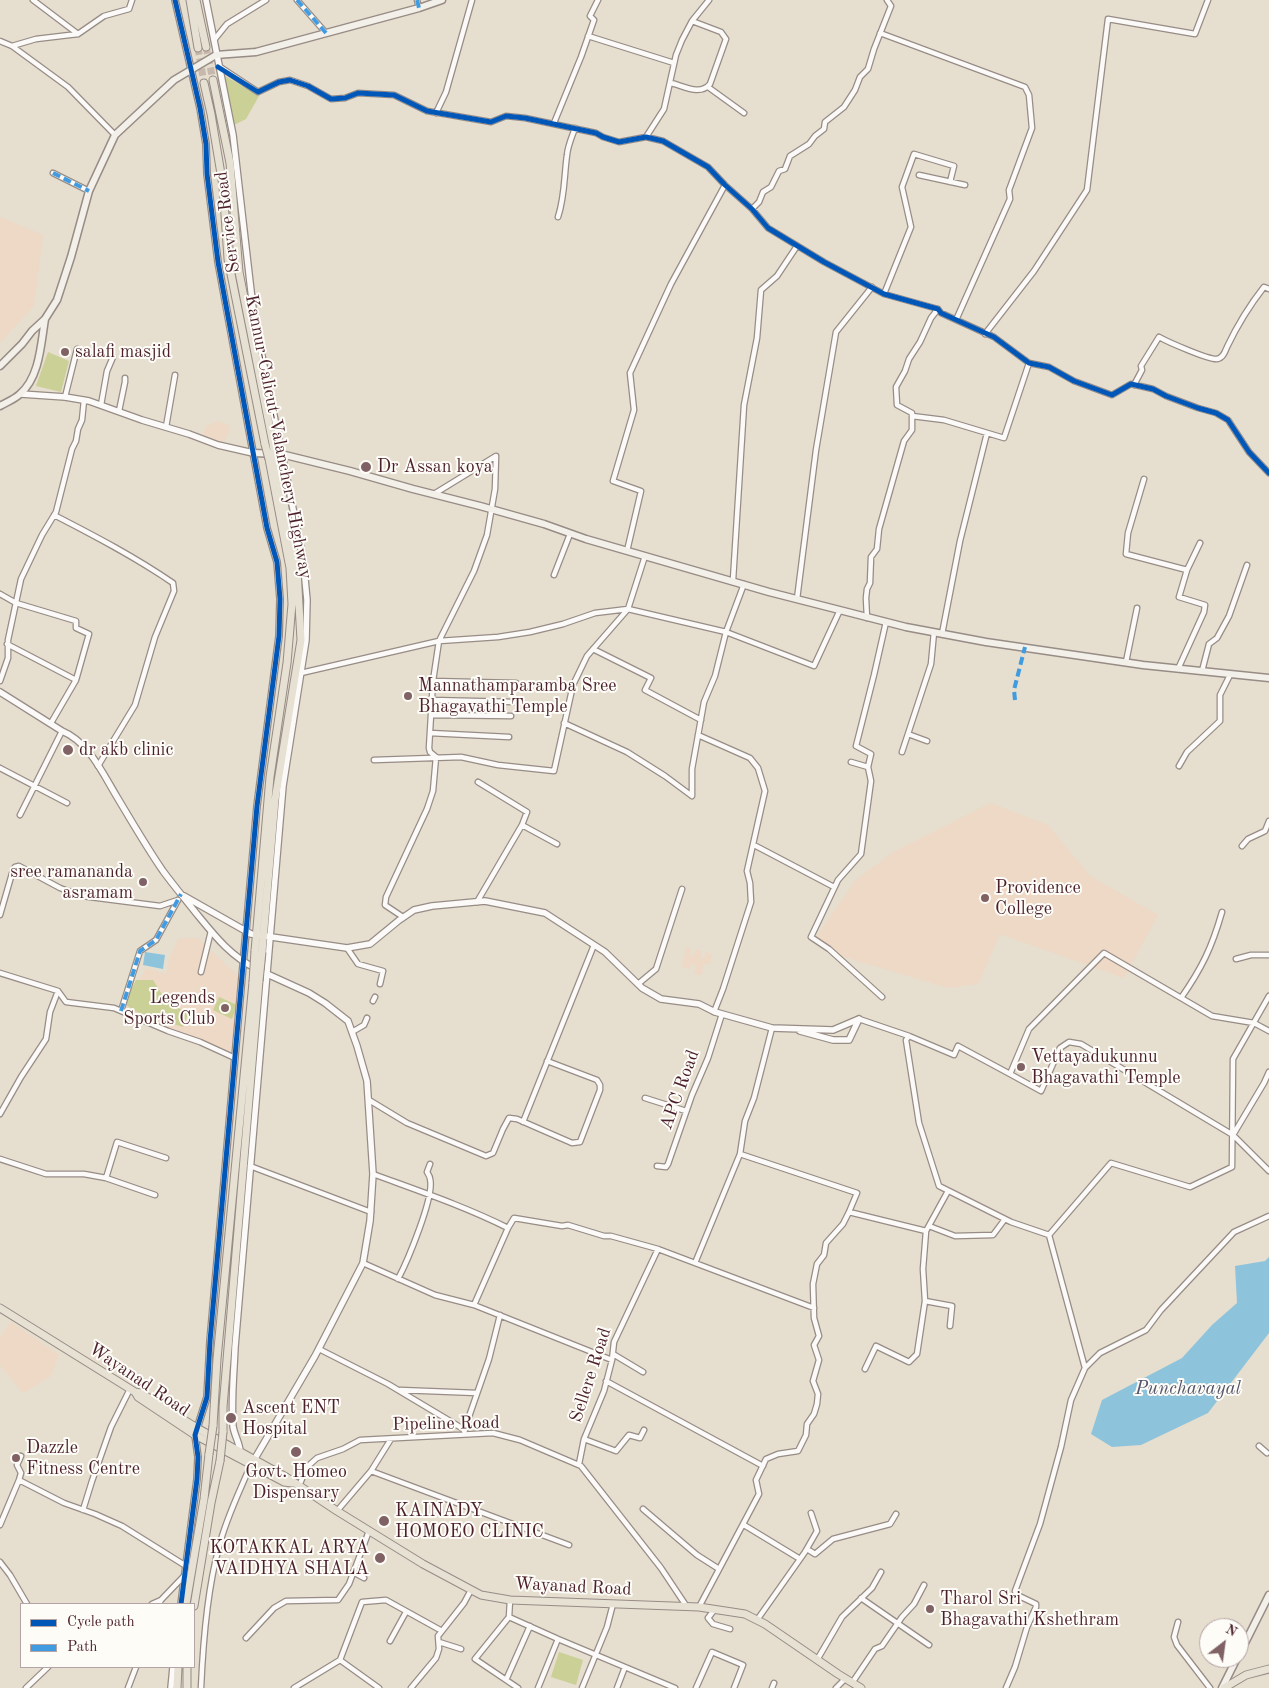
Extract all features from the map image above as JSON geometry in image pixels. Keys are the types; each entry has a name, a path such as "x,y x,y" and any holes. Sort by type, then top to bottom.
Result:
{"main road":[{"path":"190,0 198,48"},
{"path":"196,0 206,46"},
{"path":"0,366 45,319 56,300 71,257 89,191 115,135 174,80 216,55 256,52 419,8 442,0"},
{"path":"213,80 230,163 239,272 269,444"},
{"name":"Kannur-Calicut-Valanchery Highway","path":"186,1603 204,1500 213,1426 219,1340 258,952 263,936 270,777 289,650 292,604 290,568 275,457 269,444 228,259 223,186 204,83"},
{"path":"0,406 21,394 33,376 40,355 45,319"},
{"path":"253,453 350,470 544,524 570,534 644,556 867,618 986,642 1178,669 1269,678"},
{"path":"263,936 275,800 301,640 297,570 275,457"},
{"path":"194,1603 210,1503 220,1461 223,1432 223,1408 256,981"},
{"name":"Wayanad Road","path":"0,1308 24,1326 132,1391 141,1393 196,1431 253,1462 286,1477 423,1564 482,1595 510,1600 699,1607 745,1614 861,1688"},
{"name":"Wayanad Road","path":"196,1431 239,1451 253,1462"},
{"path":"1249,1634 1269,1595"},
{"path":"177,1688 178,1668"},
{"path":"187,1668 187,1688"},
{"path":"1223,1688 1232,1668"},
{"path":"1223,1688 1246,1675 1269,1669"}],"street":[{"path":"33,0 78,34"},
{"path":"12,46 36,39 78,34 104,16 128,9 132,0"},
{"path":"175,0 192,68 206,144 207,174 218,262 267,528 277,562 280,599 278,636 257,806 210,1341 207,1397 196,1431 198,1457 181,1603"},
{"name":"Service Road","path":"206,0 232,135 254,317 273,408 275,457 303,558 306,592 306,640 283,786 263,936 266,973 235,1347 232,1406 233,1429 240,1448 239,1451"},
{"path":"213,41 227,24 266,0"},
{"path":"297,0 326,33"},
{"path":"417,0 419,8"},
{"path":"436,112 446,92 472,0"},
{"path":"554,123 594,20 590,16 598,0"},
{"path":"646,137 664,109 674,63 682,40 692,22 709,0"},
{"path":"752,209 763,192 771,187 779,171 785,170 790,156 809,144 814,136 824,129 825,122 844,107 855,90 860,77 868,68 891,6 887,0"},
{"path":"985,334 1034,271 1087,190 1108,19 1196,34 1208,0"},
{"path":"671,83 700,91 708,87 726,39 721,32 692,22"},
{"path":"880,33 1025,87 1029,95 1032,128 1009,190 1010,199 956,320"},
{"path":"588,36 674,63"},
{"path":"0,41 12,46 68,87 115,135"},
{"path":"218,67 258,92 278,82 290,80 308,86 331,99 345,98 358,93 394,95 427,111 491,122 506,116 525,118 596,133 619,142 646,137 663,141 708,167 752,209 768,228 824,262 884,294 938,309 941,313 994,337 1029,363 1049,367 1074,381 1112,395 1131,384 1153,389 1166,396 1216,413 1228,420 1249,452 1269,473"},
{"path":"708,87 744,114"},
{"path":"558,217 564,192 567,154 575,128"},
{"path":"884,294 910,227 902,187 914,154 954,166 950,182"},
{"path":"53,173 89,191"},
{"path":"919,176 965,185"},
{"path":"627,551 641,491 613,481 634,410 630,373 671,284 725,185"},
{"path":"733,580 744,404 757,338 762,290 777,276 797,246"},
{"path":"797,599 816,450 836,332 872,287"},
{"path":"1134,385 1142,370 1142,366 1159,337 1197,354 1218,359 1223,355 1240,321 1258,295 1264,288 1269,289"},
{"path":"867,618 866,598 870,583 871,557 877,549 879,529 904,441 912,430 912,413 897,405 896,388 905,371 908,359 920,342 931,318 938,309"},
{"path":"65,398 77,349"},
{"path":"101,405 107,371 113,357 106,353"},
{"path":"912,416 944,420 1004,438 1029,363"},
{"path":"166,427 175,375"},
{"path":"119,411 126,382 125,378"},
{"path":"21,394 84,400 218,445 253,453"},
{"path":"0,681 8,658 7,644 22,579 42,535 54,515 82,420 84,400"},
{"path":"942,634 960,541 987,433"},
{"path":"433,494 496,456 495,489 486,535 474,571 439,641 433,681 429,748 430,752 436,757"},
{"path":"1144,479 1128,533 1126,554 1187,570"},
{"path":"54,515 103,540 173,583 174,591 155,637 135,705 98,766"},
{"path":"554,575 570,534"},
{"path":"1178,669 1204,612 1205,605 1179,597 1187,570 1200,543"},
{"path":"374,760 461,757 498,765 554,771 573,685 587,656 628,609 644,556"},
{"path":"1202,671 1209,644 1218,638 1229,616 1246,565"},
{"path":"564,723 627,752 692,796 692,769 704,702 715,676 726,632 744,584"},
{"path":"0,594 16,603 76,621 76,628 89,634 76,680 51,723"},
{"path":"1126,662 1137,608"},
{"path":"301,673 439,641 498,637 530,632 595,614 628,609 726,632 814,666 840,610"},
{"path":"882,997 829,949 811,937 838,880 861,854 871,781 868,767 871,754 856,746 886,622"},
{"path":"902,752 931,664 934,632"},
{"path":"7,644 76,680"},
{"path":"593,649 651,678 645,690 701,720"},
{"path":"0,664 5,666"},
{"path":"1179,766 1187,752 1220,721 1220,695 1230,675"},
{"path":"433,681 516,683"},
{"path":"0,692 51,723 62,732 72,735 91,754 163,870 220,942 244,962 325,1002 348,1021 368,1080 373,1174 371,1212 363,1263 319,1349 253,1462 225,1526 218,1548 208,1605 201,1688"},
{"path":"432,700 514,702"},
{"path":"432,715 511,716"},
{"path":"20,815 62,732"},
{"path":"430,733 508,737"},
{"path":"698,734 750,758 758,768 765,791 747,871 751,902 714,1012"},
{"path":"908,734 927,741"},
{"path":"402,917 385,905 386,897 427,809 433,791 436,757"},
{"path":"851,762 868,767"},
{"path":"0,768 67,803"},
{"path":"477,902 522,825 527,812 478,782"},
{"path":"1242,846 1248,839 1265,831 1269,821"},
{"path":"522,825 557,844"},
{"path":"754,845 834,887"},
{"path":"0,915 15,867 19,866 60,888 82,896 160,906 178,900"},
{"path":"638,984 656,969 682,889"},
{"path":"181,894 246,931 263,936 347,948 370,944 402,917 414,910 432,906 485,902 545,913 605,952 642,988 661,999 699,1004 714,1012 772,1028 832,1030 859,1019 909,1036 954,1055 958,1046 1041,1091 1060,1048 1069,1042 1081,1044 1233,1136 1269,1171"},
{"path":"121,1011 140,951 156,940 181,894"},
{"path":"1181,998 1203,963 1214,939 1222,912"},
{"path":"201,972 211,931"},
{"path":"523,1122 594,945"},
{"path":"347,948 358,964 383,971 380,984"},
{"path":"1010,1074 1029,1029 1104,953 1212,1016 1254,1023 1269,1031"},
{"path":"1236,959 1251,955 1269,955"},
{"path":"0,972 58,991 66,1002 114,1008 235,1058"},
{"path":"0,1114 46,1039 50,1012 58,991"},
{"path":"1049,1235 1111,1162 1190,1187 1232,1167 1233,1059 1269,996"},
{"name":"APC Road","path":"657,1166 666,1167 708,1058 722,1014"},
{"path":"352,1032 364,1025 366,1018"},
{"path":"790,1029 833,1040 849,1040 859,1019"},
{"path":"695,1263 740,1154 745,1121 754,1098 772,1028"},
{"path":"909,1036 906,1040 919,1123 939,1186 1005,1219 1049,1235"},
{"path":"369,1100 407,1123 486,1156 493,1153 509,1118 517,1119 572,1143 580,1142 600,1090 600,1085 597,1080 547,1061"},
{"path":"1233,1136 1264,1084 1269,1072"},
{"path":"645,1098 686,1111"},
{"path":"106,1178 117,1142 166,1158"},
{"path":"699,1607 760,1494 756,1480 766,1460 778,1454 798,1451 806,1435 807,1424 814,1414 818,1394 813,1381 819,1360 814,1345 819,1336 814,1318 812,1284 817,1264 824,1255 826,1243 843,1224 857,1193 740,1154"},
{"path":"0,1167 1,1160 46,1174 84,1174 106,1178 155,1195"},
{"path":"398,1279 405,1265 429,1194 431,1179 427,1172 430,1164"},
{"path":"250,1166 371,1212"},
{"path":"373,1174 429,1194 508,1228"},
{"path":"865,1369 876,1346 909,1362 917,1354 925,1301 923,1268 926,1231 948,1191"},
{"path":"849,1212 926,1231"},
{"path":"1006,1688 1026,1627 1036,1607 1036,1604 1017,1595 1015,1591 1040,1524 1062,1447 1071,1400 1085,1368 1100,1353 1146,1330 1161,1310 1234,1232 1269,1216"},
{"path":"474,1305 514,1218 562,1226 568,1225 658,1249 814,1308"},
{"path":"929,1226 955,1236 993,1235 1005,1219"},
{"path":"1049,1235 1085,1368"},
{"name":"Sellere Road","path":"579,1464 584,1439 604,1391 612,1360 614,1342 658,1249"},
{"path":"363,1263 435,1295 474,1305 612,1360"},
{"path":"925,1301 952,1306 950,1326"},
{"path":"319,1349 399,1390 463,1433 492,1351 500,1315"},
{"path":"613,1354 643,1372"},
{"path":"606,1381 763,1466"},
{"path":"399,1390 478,1393"},
{"path":"83,1510 111,1428 132,1391"},
{"path":"584,1439 616,1451 629,1435 640,1438 644,1430"},
{"name":"Pipeline Road","path":"296,1484 307,1467 318,1458 343,1449 360,1440 463,1433 493,1433 506,1436 579,1464"},
{"path":"337,1511 372,1471 391,1438"},
{"path":"1259,1446 1268,1454 1262,1458"},
{"path":"0,1525 19,1480 21,1473 16,1465 21,1456"},
{"path":"579,1464 661,1568 687,1607"},
{"path":"372,1471 569,1545"},
{"path":"19,1480 64,1503 96,1514 122,1526 186,1566"},
{"path":"643,1508 697,1555 720,1569"},
{"path":"757,1620 807,1549 817,1531 811,1513"},
{"path":"807,1549 816,1554 833,1539 890,1524 896,1514"},
{"path":"744,1525 800,1559"},
{"path":"246,1638 274,1608 286,1601 338,1600 349,1584 369,1531"},
{"path":"0,1562 26,1603"},
{"path":"353,1572 364,1578"},
{"path":"817,1660 842,1617 872,1588 881,1572"},
{"path":"160,1602 185,1575"},
{"path":"852,1683 874,1649 882,1646 897,1623 914,1604 924,1585"},
{"path":"411,1688 436,1658 439,1649 438,1636 464,1603 471,1590"},
{"path":"861,1598 929,1645"},
{"path":"294,1688 340,1660 362,1602 386,1600 442,1631"},
{"path":"510,1600 509,1617 475,1659 518,1688"},
{"path":"582,1688 607,1627 613,1604"},
{"path":"715,1609 708,1618 714,1624 730,1629"},
{"path":"390,1641 406,1612"},
{"path":"509,1617 675,1688"},
{"path":"1178,1622 1174,1637 1177,1645 1210,1688"},
{"path":"506,1680 530,1626"},
{"path":"538,1688 558,1639"},
{"path":"439,1642 461,1649"},
{"path":"696,1688 712,1652 743,1665 734,1688"},
{"path":"340,1660 379,1688"},
{"path":"616,1688 625,1667"},
{"path":"26,1688 47,1668"},
{"path":"128,1688 136,1668"},
{"path":"171,1688 173,1668"},
{"path":"836,1688 845,1679"},
{"path":"657,1688 660,1682"}],"shaded area":[{"path":"0,217 43,235 34,306 0,343"},
{"path":"218,421 230,426 223,445 203,438 205,427"},
{"name":"Providence College","path":"990,803 1048,825 1090,876 1158,915 1124,978 1000,934 978,984 948,988 841,956 816,937 856,880 892,853"},
{"path":"198,938 243,981 237,1021 229,1054 123,1011 146,968 166,974 178,939"},
{"path":"686,947 691,949 690,956 692,957 696,950 702,951 700,959 705,957 706,952 712,954 710,964 703,964 702,975 694,974 696,965 691,964 690,969 682,967"},
{"path":"11,1322 59,1355 51,1376 23,1393 0,1365 0,1337"}],"green space":[{"path":"225,76 259,96 246,119 232,126 221,81"},
{"path":"48,352 69,361 61,392 36,386"},
{"path":"136,980 153,980 168,1004 189,1012 183,1027 134,1011 124,1003"},
{"name":"Legends Sports Club","path":"219,997 237,1005 232,1019 213,1010"},
{"path":"559,1652 583,1660 576,1685 551,1677"}],"water":[{"path":"145,952 165,955 163,969 143,965"},
{"name":"Punchavayal","path":"1269,1257 1269,1333 1208,1413 1141,1445 1112,1447 1091,1434 1102,1400 1182,1358 1212,1325 1237,1303 1235,1266 1265,1261"}],"tunnel":[{"path":"206,47 213,80"},
{"path":"198,48 204,83"}],"marked path":[{"path":"297,0 326,33"},
{"path":"417,0 419,8"},
{"path":"53,173 89,191"},
{"path":"1015,700 1014,690 1025,647"},
{"path":"121,1011 140,951 156,940 181,894"}],"cycle path":[{"path":"175,0 200,108 206,144 207,174 218,262 267,528 277,562 280,599 279,636 257,806 210,1341 207,1397 195,1435 198,1457 197,1479 181,1603"},
{"path":"218,67 258,92 279,82 290,80 308,86 331,99 345,98 358,93 394,95 427,111 491,122 506,116 525,118 596,133 619,142 646,137 663,141 708,167 752,209 768,228 824,262 884,294 938,309 941,313 994,337 1029,363 1049,367 1074,381 1112,395 1131,384 1153,389 1166,396 1216,413 1228,420 1249,452 1269,473"}],"place":[{"name":"salafi masjid","path":"65,352"},
{"name":"Dr Assan koya","path":"366,467"},
{"name":"Mannathamparamba Sree Bhagavathi Temple","path":"408,696"},
{"name":"dr akb clinic","path":"68,750"},
{"name":"sree ramananda asramam","path":"143,882"},
{"name":"Providence College","path":"985,898"},
{"name":"Legends Sports Club","path":"225,1008"},
{"name":"Vettayadukunnu Bhagavathi Temple","path":"1021,1067"},
{"name":"Ascent ENT Hospital","path":"231,1418"},
{"name":"Govt. Homeo Dispensary","path":"296,1452"},
{"name":"Dazzle Fitness Centre","path":"16,1458"},
{"name":"KAINADY HOMOEO CLINIC","path":"384,1521"},
{"name":"KOTAKKAL ARYA VAIDHYA SHALA","path":"380,1558"},
{"name":"Tharol Sri Bhagavathi Kshethram","path":"930,1609"}]}
